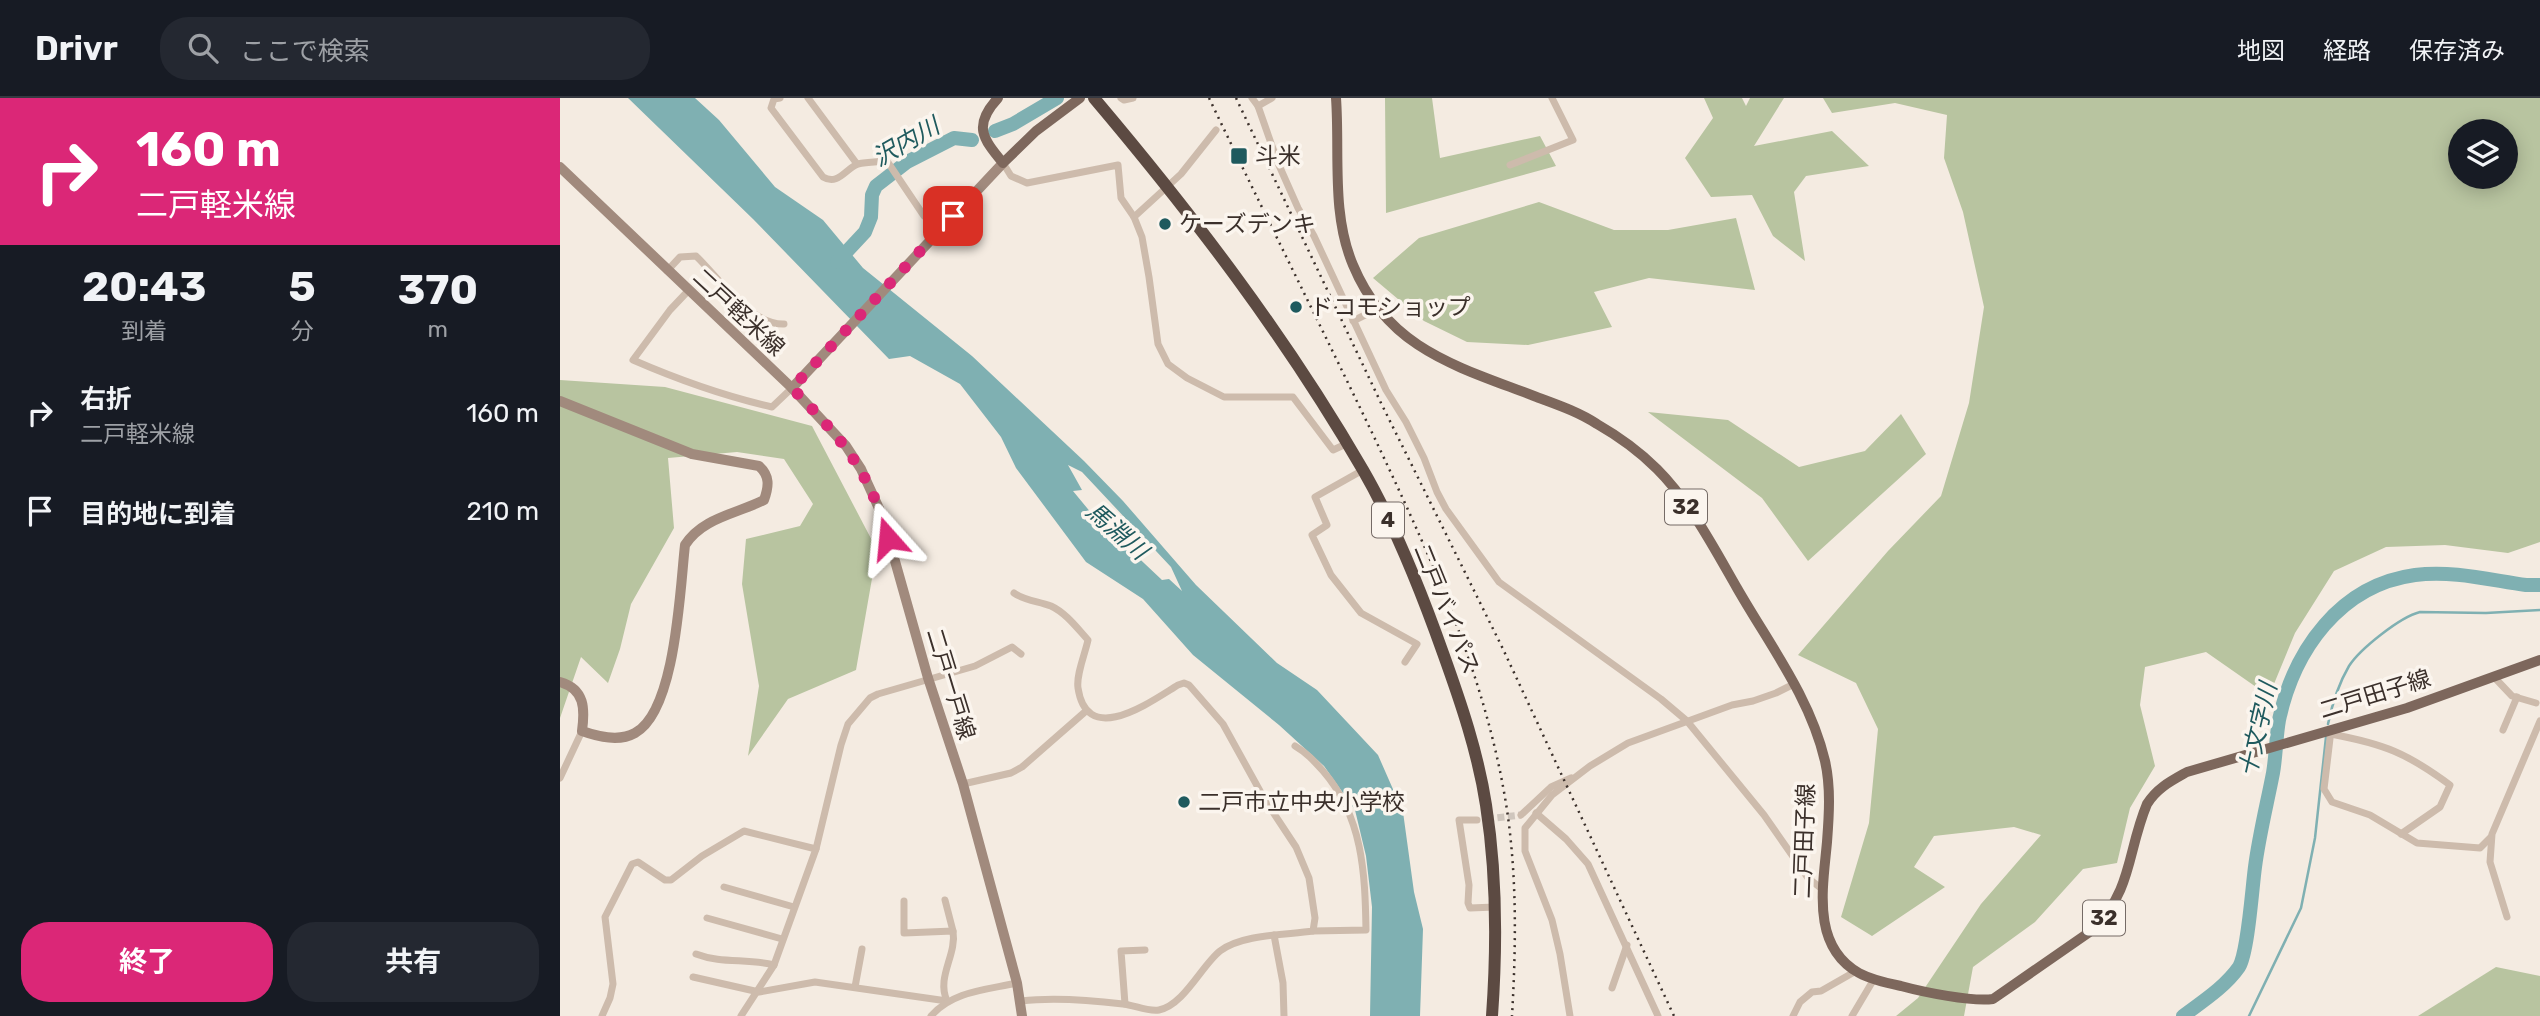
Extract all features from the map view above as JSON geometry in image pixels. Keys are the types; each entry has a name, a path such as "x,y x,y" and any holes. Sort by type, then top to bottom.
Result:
{"highway":[{"name":"二戸バイパス","path":"1095,99 1167,185 1281,338 1363,470 1392,528 1432,621 1462,706 1486,806 1496,907 1492,1016"}],"main road":[{"path":"998,98 984,115 982,130 984,139 1003,163 1036,131 1080,98"},
{"name":"二戸田子線","path":"1336,98 1338,203 1343,234 1352,263 1377,309 1419,347 1464,370 1571,410 1618,438 1656,468 1672,486 1721,560 1794,684 1816,730 1828,782 1827,838 1822,889 1824,923 1828,939 1839,956 1856,971 1874,979 1975,1000 1993,999 2094,929 2105,917 2123,887 2147,804 2160,788 2187,772 2407,708 2540,660"},
{"name":"二戸軽米線","path":"560,167 792,388 1003,163"},
{"name":"二戸一戸線","path":"792,388 827,424 861,469 882,515 928,678 963,784 1017,983 1022,1016"},
{"path":"560,401 692,454 759,466 766,472 769,487 764,500 704,524 693,533 685,545 668,679 658,703 640,729 620,738 582,732 585,711 582,699 577,690 560,682"}],"street":[{"path":"780,98 774,99 771,108 823,177 834,180 857,164 887,161 924,216 946,201 957,198 969,200"},
{"path":"808,98 857,164"},
{"path":"1121,98 1133,98"},
{"path":"1252,98 1258,106 1293,197 1386,390 1418,446 1446,509 1499,582 1661,699 1687,721 1764,815 1808,878 1822,889"},
{"path":"1258,106 1272,98"},
{"path":"1510,164 1573,140 1552,98"},
{"path":"1133,217 1181,174 1216,130"},
{"path":"1003,163 1011,176 1027,183 1118,165 1121,198 1142,237 1158,344 1168,364 1187,378 1224,397 1293,397 1333,450 1346,444"},
{"path":"667,271 680,257 695,256 753,314 769,323 784,324"},
{"path":"688,290 634,360 673,378 725,396 772,407 792,388"},
{"path":"1353,321 1377,309"},
{"path":"1363,470 1315,497 1327,525 1312,535 1331,575 1362,613 1417,644 1405,662"},
{"path":"1014,593 1026,601 1053,607 1088,640 1078,687 1086,711 1092,716 1122,716 1178,685 1189,685 1223,724 1265,800 1296,847 1309,878 1315,918 1313,931"},
{"path":"741,1016 774,965 816,849 841,745 849,724 870,698 928,678 975,666 1012,647 1021,654"},
{"path":"2494,677 2512,696 2536,703"},
{"path":"1570,1016 1552,920 1525,851 1525,828 1552,795 1628,743 1732,705 1753,701 1794,684"},
{"path":"2503,730 2516,697"},
{"path":"963,784 1011,773 1022,767 1086,711"},
{"path":"2507,917 2490,862 2491,837 2540,721"},
{"path":"560,778 582,732"},
{"path":"2401,834 2440,807 2450,785 2423,765 2393,749 2331,732 2324,789 2332,802 2370,816 2401,834 2417,843 2480,848 2491,837"},
{"path":"1021,1001 1073,999 1125,1004 1157,1011 1195,982 1220,951 1232,945 1275,935 1366,930 1362,854 1348,808 1330,779 1306,752 1295,746"},
{"path":"1521,816 1550,787 1581,773"},
{"path":"1536,813 1566,839 1588,864 1658,1016"},
{"path":"1477,820 1459,820 1469,885 1468,903 1470,908 1496,907"},
{"path":"602,1016 613,985 606,917 632,864 638,862 665,880 671,880 702,856 744,831 816,849"},
{"path":"724,887 794,907"},
{"path":"945,900 955,942 945,970 944,995 947,1001"},
{"path":"904,901 904,933 953,931"},
{"path":"708,918 782,939"},
{"path":"1275,935 1283,983 1284,1016"},
{"path":"1612,988 1627,945"},
{"path":"855,987 862,949"},
{"path":"1125,1004 1121,951 1145,950"},
{"path":"696,954 730,962 745,960 774,965"},
{"path":"1793,1016 1800,1002 1812,992 1856,971"},
{"path":"693,976 759,992 814,982 947,1001"},
{"path":"1852,1016 1874,979"},
{"path":"931,1016 955,997 1017,983"}],"green space":[{"path":"1385,98 1432,98 1440,158 1540,136 1556,166 1386,213"},
{"path":"1704,98 1742,98 1746,106 1750,98 1784,98 1754,146 1832,131 1869,166 1806,176 1794,192 1805,261 1773,236 1752,195 1711,197 1685,158 1713,118"},
{"path":"1823,98 2540,98 2540,542 2508,553 2445,545 2386,547 2334,571 2295,633 2269,696 2206,652 2145,667 2140,705 2155,766 2130,808 2117,863 2083,869 2035,922 1973,967 1964,1016 1896,1016 1918,998 1981,904 2041,835 2014,827 1934,836 1914,867 1945,887 1872,936 1841,917 1869,823 1878,729 1856,683 1798,655 1888,551 1941,496 1969,403 1984,307 1963,212 1944,158 1947,115 1895,103 1832,113"},
{"path":"1539,202 1614,230 1668,230 1736,218 1755,290 1649,278 1594,292 1612,327 1528,345 1467,342 1424,321 1373,278 1419,238"},
{"path":"560,380 665,387 812,426 877,550 856,670 788,699 748,756 759,686 742,584 746,539 800,526 813,504 784,459 737,452 668,458 674,528 631,604 608,683 581,657 560,718"},
{"path":"1648,412 1728,420 1799,467 1865,451 1901,414 1926,454 1808,561 1762,498"},
{"path":"2496,967 2540,976 2540,1016 2418,1016"}],"water":[{"path":"628,98 695,98 719,120 775,187 823,220 863,268 972,356 1084,461 1123,501 1196,585 1277,663 1317,690 1378,755 1403,812 1414,892 1423,929 1420,1016 1370,1016 1372,907 1366,856 1355,810 1324,766 1279,725 1193,655 1143,599 1086,562 1016,468 1001,437 960,384 910,356 889,359 753,219","holes":["1068,465 1082,472 1171,567 1182,591 1169,579 1162,580 1092,514 1073,491 1082,490"]}],"waterway":[{"name":"沢内川","path":"995,131 1013,124 1057,98"},
{"name":"沢内川","path":"837,262 865,232 871,217 872,195 876,186 907,162 954,138 972,140"},
{"name":"十文字川","path":"2183,1016 2227,981 2242,959 2257,855 2274,767 2279,720 2296,669 2324,625 2364,592 2388,581 2415,575 2457,575 2540,585"},
{"path":"2328,724 2336,694 2349,666 2371,643 2402,620 2420,612 2540,610"},
{"path":"2249,1016 2301,908 2315,838 2326,737"}],"tunnel":[{"path":"1487,819 1521,815"}],"railway":[{"path":"1209,98 1397,486 1437,576 1472,667 1498,761 1513,861 1515,913 1512,1016"},
{"path":"1236,98 1381,403 1503,649 1674,1016"}],"place":[{"name":"斗米","path":"1239,156"},
{"name":"ケーズデンキ","path":"1165,224"},
{"name":"ドコモショップ","path":"1296,307"},
{"name":"二戸市立中央小学校","path":"1184,802"}],"route":[{"path":"888,538 882,515 861,469 846,446 792,388 953,216"}],"water label":[{"name":"馬淵川","path":"1117,531"}]}
